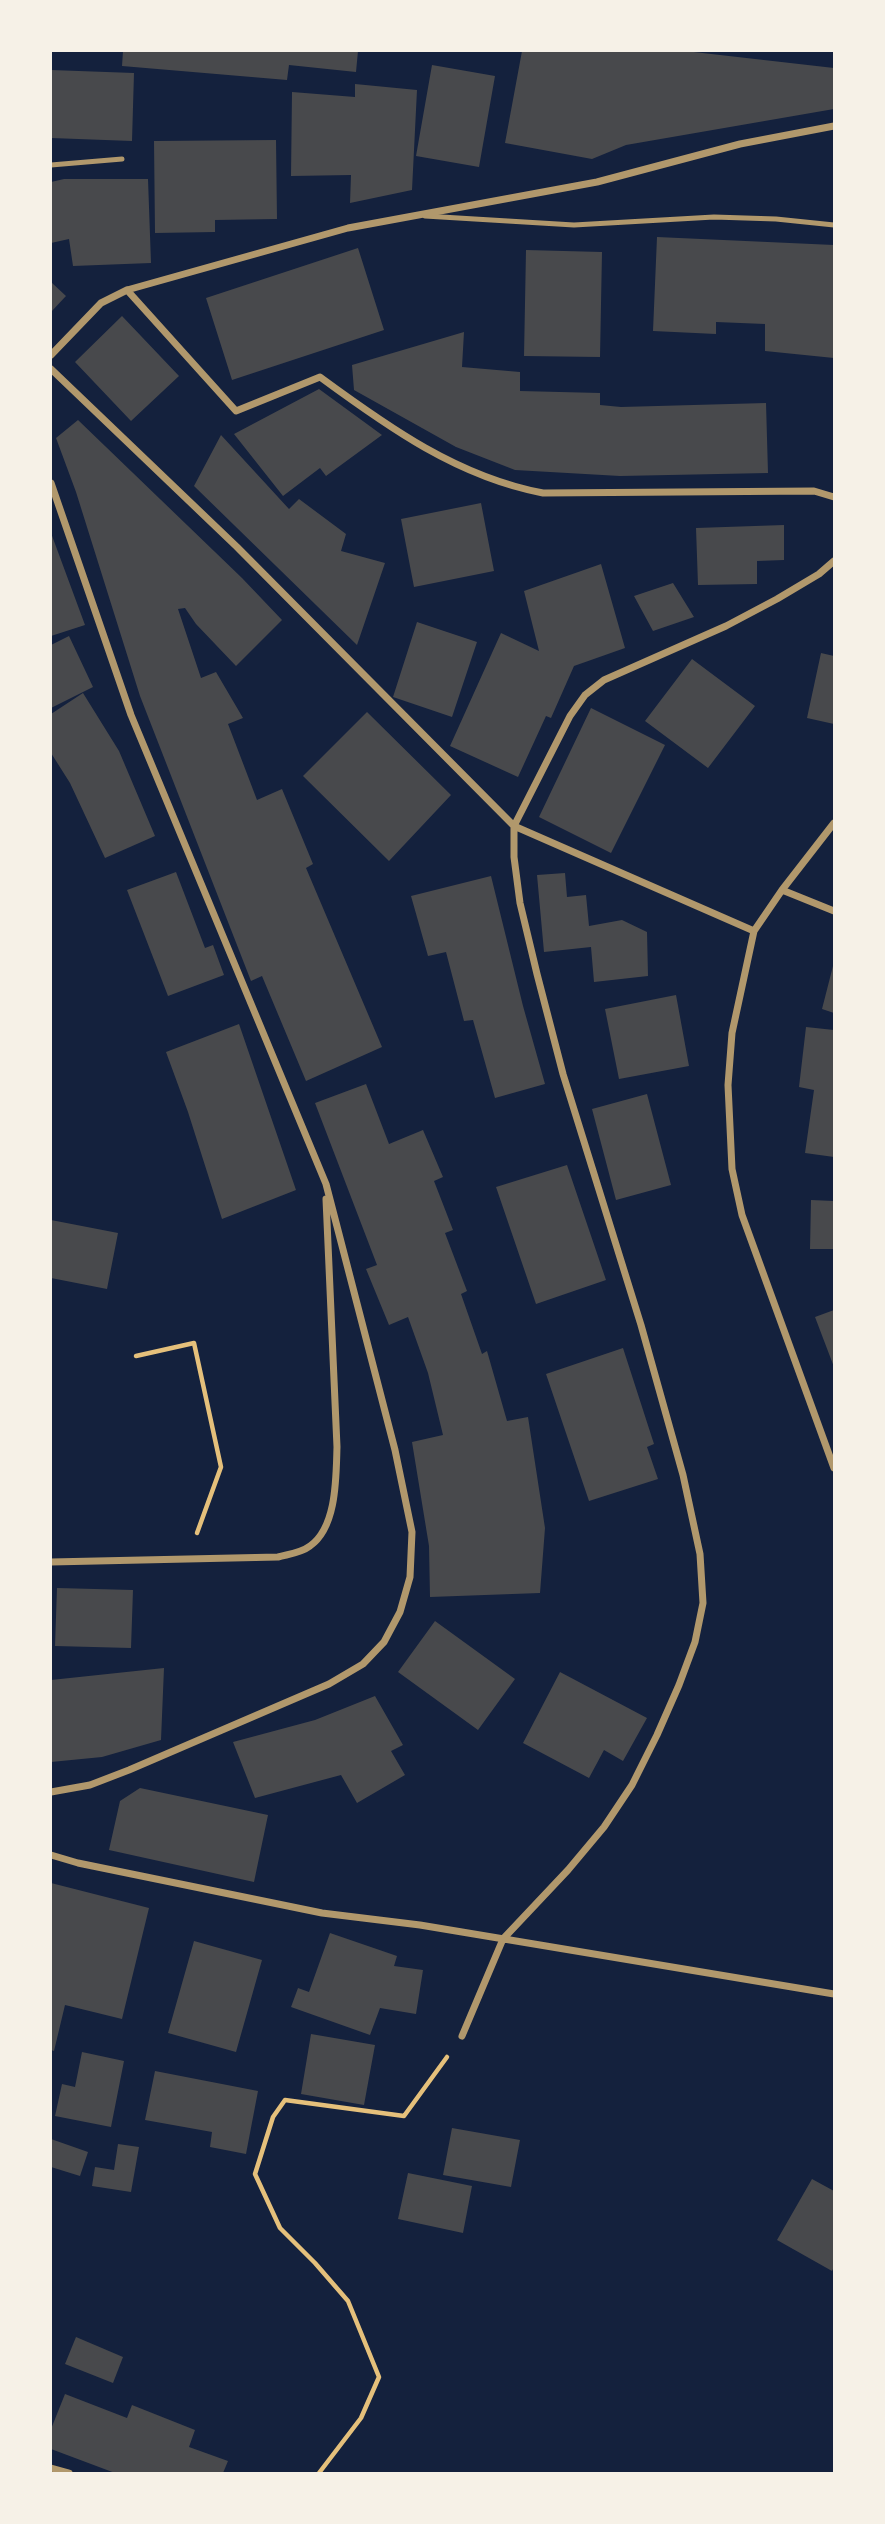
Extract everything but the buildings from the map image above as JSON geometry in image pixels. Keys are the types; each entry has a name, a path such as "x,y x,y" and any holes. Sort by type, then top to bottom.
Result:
{"street":[{"path":"51,355 101,303 127,290 310,237 410,215 597,182 740,144 834,126"},
{"path":"127,290 236,411 320,377 407,437 484,477 512,487 556,493 814,491 834,497"},
{"path":"51,369 237,547 514,826 754,931"},
{"path":"51,483 131,715 326,1184 395,1450 412,1532 410,1577 400,1612 384,1642 363,1664 329,1684 129,1770 90,1785 51,1792"},
{"path":"462,2036 503,1939 604,1827 632,1785 679,1685 695,1642 703,1603 700,1555 683,1475 641,1325 563,1074 537,974 520,903 514,857 514,826 570,716 585,695 604,680 726,626 778,599 819,574 834,561"},
{"path":"834,823 754,931 732,1033 728,1085 732,1169 742,1215 834,1468"},
{"path":"782,890 834,911"},
{"path":"51,1562 278,1556 311,1546 322,1532 331,1512 336,1486 337,1447 326,1184"},
{"path":"51,1855 78,1863 323,1913 420,1925 834,1994"},
{"path":"51,2468 69,2473"}],"lane":[{"path":"51,165 122,159"},
{"path":"410,215 574,225 714,217 776,219 834,225"}],"path":[{"path":"136,1356 194,1343 221,1467 187,1560"},
{"path":"319,2473 361,2418 379,2376 348,2301 280,2228 265,2199 255,2174 273,2117 285,2100 404,2116 462,2036"}]}
